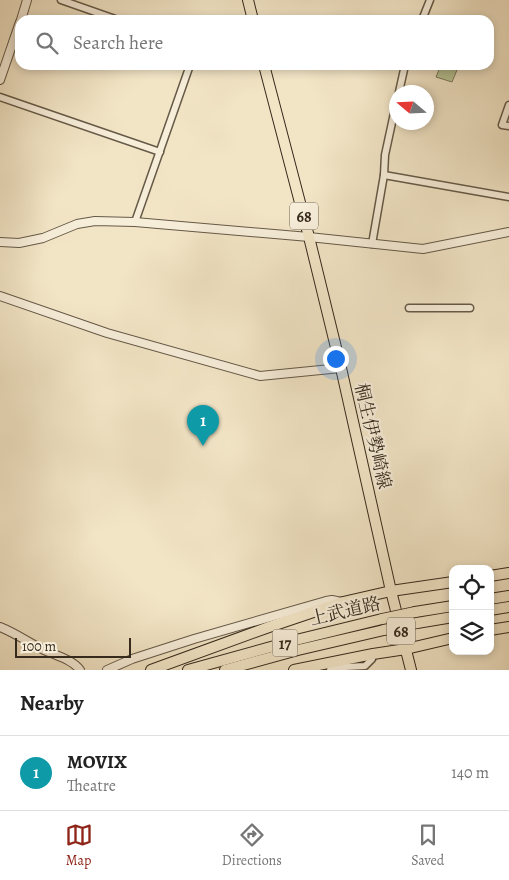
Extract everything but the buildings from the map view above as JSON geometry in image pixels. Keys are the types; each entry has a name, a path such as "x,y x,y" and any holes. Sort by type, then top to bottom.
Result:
{"main road":[{"path":"248,0 252,15"},
{"name":"桐生伊勢崎線","path":"262,70 309,237 411,670"},
{"path":"494,575 509,573"},
{"path":"151,670 342,602 391,591 449,583"},
{"path":"494,598 509,596"},
{"name":"上武道路","path":"188,670 296,640 382,619 449,607"},
{"path":"494,609 509,607"},
{"name":"上武道路","path":"226,670 298,650 384,630 449,618"},
{"path":"494,629 509,627"},
{"path":"294,670 449,639"}],"street":[{"path":"22,15 28,0"},
{"path":"60,0 104,15"},
{"path":"424,15 430,0"},
{"path":"0,80 15,36"},
{"path":"135,222 188,70"},
{"path":"401,85 404,70"},
{"path":"0,97 160,152"},
{"path":"509,105 502,125 509,126"},
{"path":"372,244 390,130"},
{"path":"384,174 509,197"},
{"path":"0,242 19,243 42,238 77,224 95,221 135,222 423,249 509,232"},
{"path":"0,296 107,333 260,376 341,368"},
{"path":"409,308 470,308"},
{"path":"106,670 141,656 262,619 326,601 342,602"},
{"path":"0,627 76,665 80,670"},
{"path":"330,670 365,666 372,659 373,654"}],"green space":[{"path":"439,70 457,70 452,82 436,77"}],"place":[{"name":"MOVIX","path":"203,446"}]}
